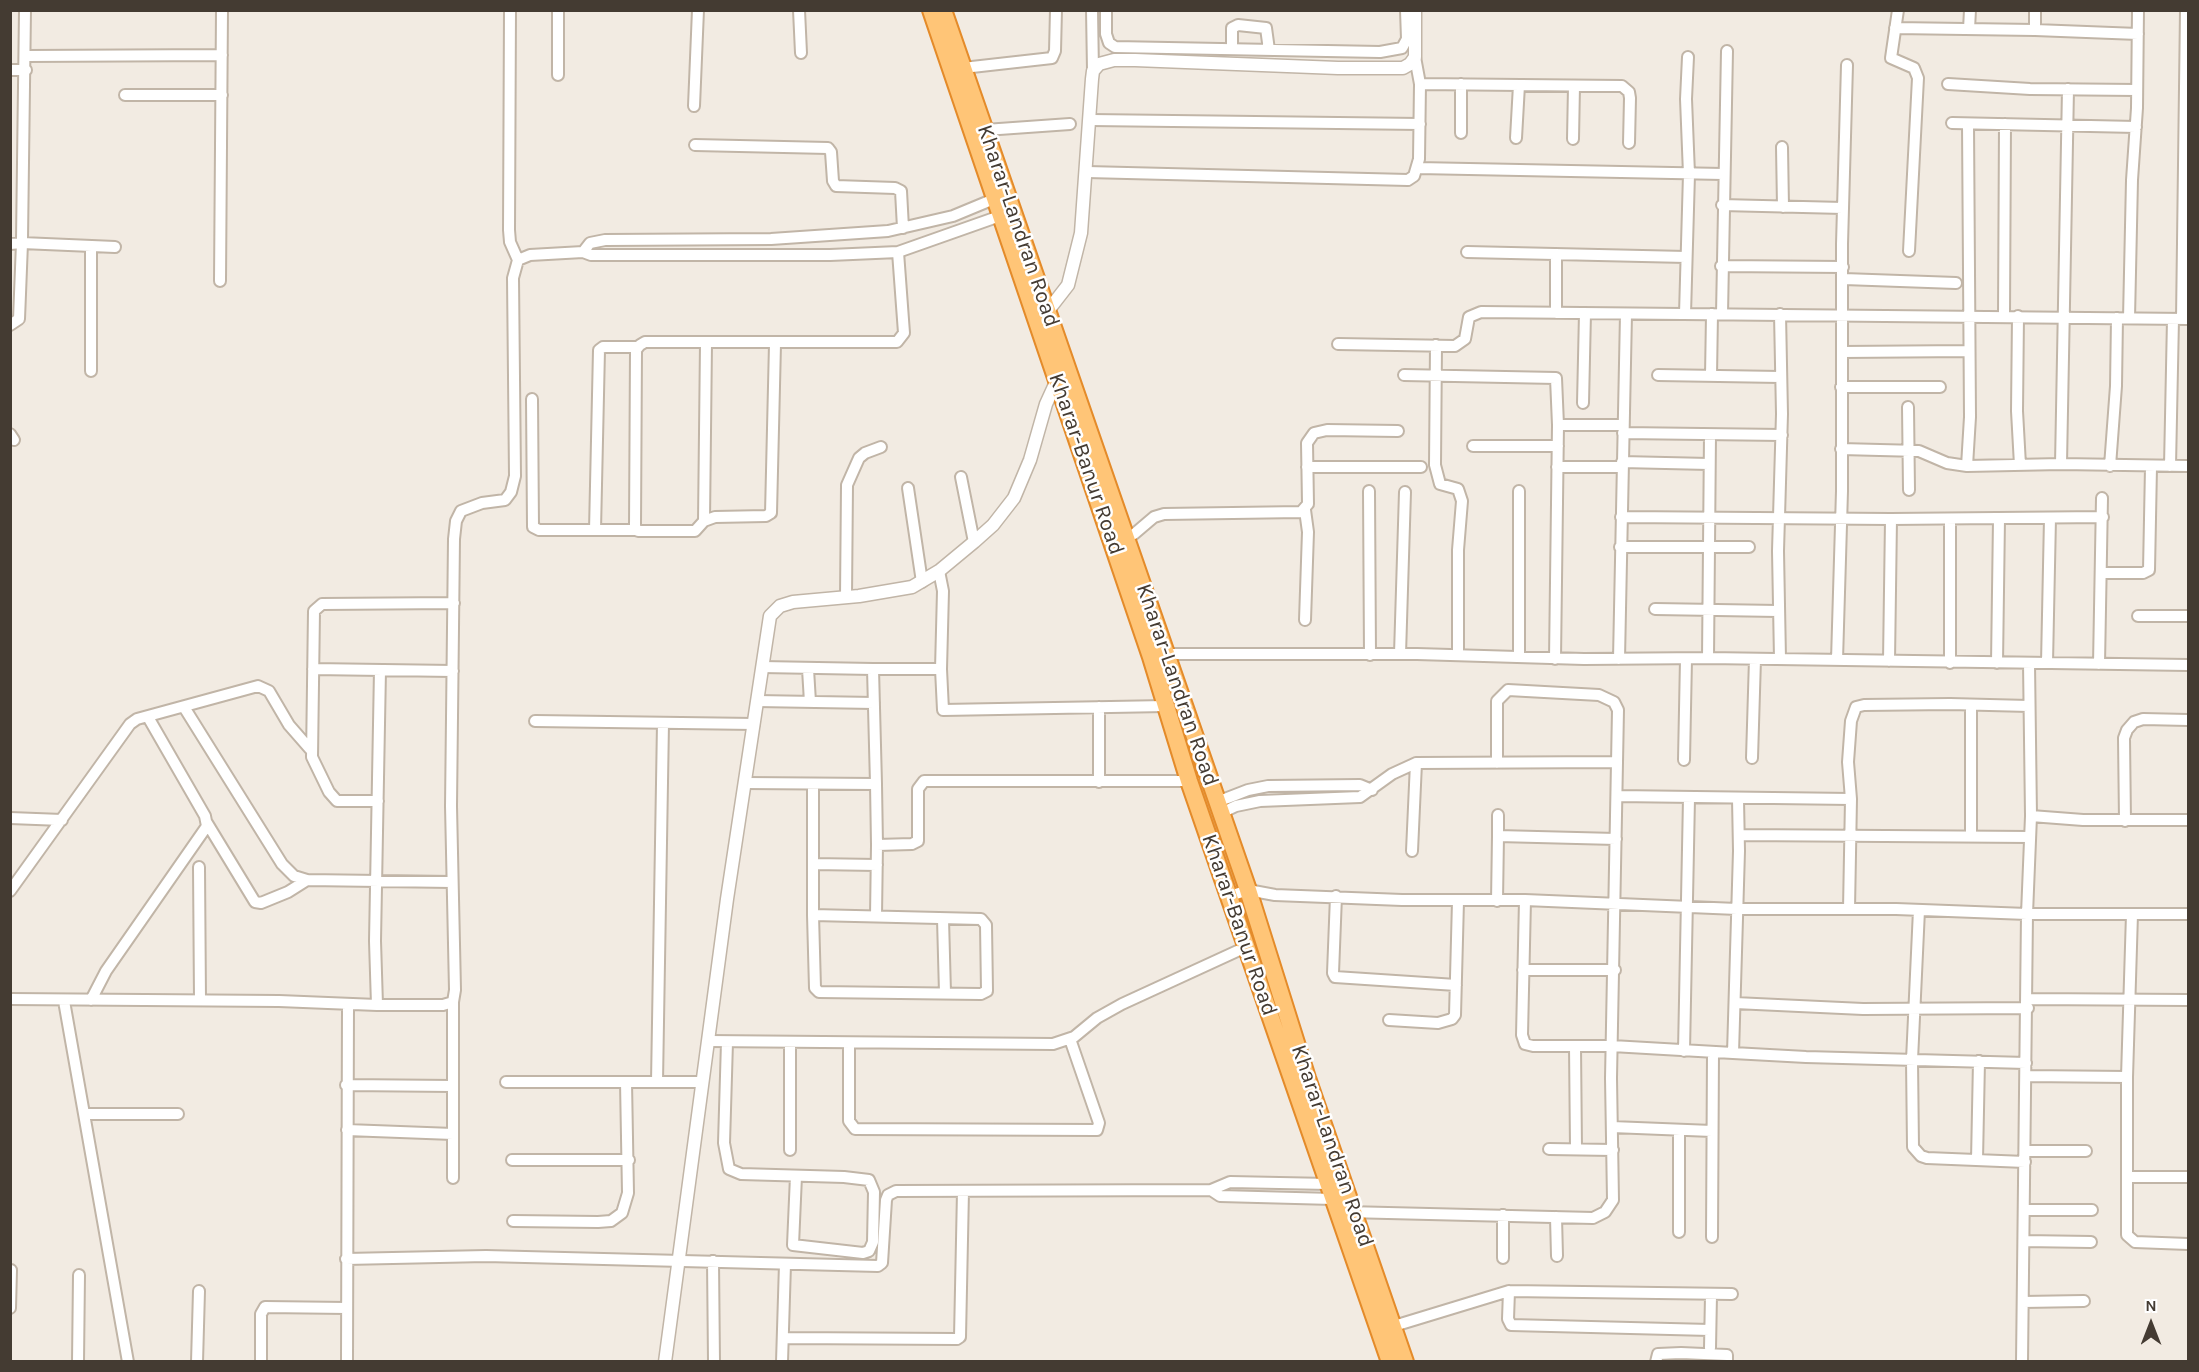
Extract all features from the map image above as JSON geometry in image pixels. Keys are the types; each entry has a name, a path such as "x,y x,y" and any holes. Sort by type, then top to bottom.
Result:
{"highway":[{"name":"Kharar-Banur Road","path":"932,10 994,199 1008,225 1158,655 1166,706 1190,781 1246,947 1339,1202 1390,1362"},
{"name":"Kharar-Landran Road","path":"943,10 985,130 1008,225 1047,312 1063,379 1125,537 1158,655 1219,808 1248,890 1307,1078 1339,1202 1394,1326 1406,1362"}],"street":[{"path":"10,325 19,319 16,244 26,70 26,10"},
{"path":"220,281 222,10"},
{"path":"453,1178 454,539 456,521 461,511 482,503 505,500 511,492 514,476 513,278 518,260 510,242 509,230 510,10"},
{"path":"558,10 558,75"},
{"path":"694,106 699,10"},
{"path":"799,10 801,53"},
{"path":"963,68 1052,58 1055,51 1056,10"},
{"path":"1047,312 1068,285 1081,233 1091,120 1092,10"},
{"path":"1106,10 1106,34 1109,43 1115,47 1395,51 1402,48 1407,39 1406,10"},
{"path":"1087,172 1401,182 1412,178 1418,168 1420,124 1420,84 1415,57 1415,10"},
{"path":"1898,10 1891,58 1914,68 1918,78 1909,251"},
{"path":"1969,29 1970,10"},
{"path":"2035,10 2035,30"},
{"path":"2129,318 2138,10"},
{"path":"2170,466 2187,206 2186,10"},
{"path":"1232,49 1232,28 1238,25 1266,27 1269,50"},
{"path":"1895,28 2138,34"},
{"path":"1711,376 1721,266 1727,51"},
{"path":"26,56 222,55"},
{"path":"1093,71 1099,64 1114,60 1403,68 1415,57"},
{"path":"1685,314 1689,174 1686,99 1688,57"},
{"path":"1837,660 1847,65"},
{"path":"10,70 26,70"},
{"path":"1420,84 1626,88 1630,98 1629,143"},
{"path":"1461,84 1461,133"},
{"path":"1948,84 2137,90"},
{"path":"1516,138 1519,85"},
{"path":"1573,139 1574,86"},
{"path":"2061,464 2068,89"},
{"path":"125,95 222,95"},
{"path":"1091,120 1420,124"},
{"path":"1952,123 2136,127"},
{"path":"985,130 1070,124"},
{"path":"1967,466 1968,124"},
{"path":"2004,316 2005,124"},
{"path":"695,145 828,148 831,152 833,181 836,186 895,188 901,191 903,228"},
{"path":"1782,147 1783,207"},
{"path":"1418,168 1723,174"},
{"path":"583,252 590,243 604,240 830,236 903,228 953,216 994,199"},
{"path":"1722,205 1843,208"},
{"path":"518,260 530,255 583,252 591,255 819,255 898,252 1008,225"},
{"path":"16,244 115,247"},
{"path":"91,246 91,371"},
{"path":"596,530 599,350 603,347 638,347 645,342 775,344 889,343 901,340 904,333 898,252"},
{"path":"1467,252 1686,257"},
{"path":"1556,313 1557,254"},
{"path":"1721,266 1843,267"},
{"path":"1844,279 1956,283"},
{"path":"1338,344 1462,343 1468,317 1475,313 2181,319"},
{"path":"1583,403 1585,313"},
{"path":"1619,658 1626,314"},
{"path":"1780,314 1782,435 1778,611 1780,659"},
{"path":"2018,316 2017,428 2020,465"},
{"path":"2110,466 2116,386 2117,318"},
{"path":"704,521 706,343"},
{"path":"532,399 533,527 539,530 694,531 704,521 716,517 766,516 771,513 775,344"},
{"path":"1436,345 1436,472 1440,484 1458,489 1462,501 1459,542 1458,655"},
{"path":"637,530 638,347"},
{"path":"1842,352 1969,351"},
{"path":"1404,375 1552,376 1557,381 1555,659"},
{"path":"1658,375 1780,378"},
{"path":"665,1362 702,1082 770,616 776,608 793,602 898,591 922,582 939,571 993,525 1014,498 1030,460 1046,404 1063,379"},
{"path":"1841,387 1940,387"},
{"path":"1908,408 1909,490"},
{"path":"1558,425 1710,435 1782,435"},
{"path":"1305,620 1308,531 1305,510 1308,504 1309,437 1318,431 1398,431"},
{"path":"1708,658 1710,435"},
{"path":"1473,446 1558,446"},
{"path":"846,597 847,485 859,458 865,453 882,447"},
{"path":"1841,449 1927,452 1947,463 1967,466 2061,464 2188,466"},
{"path":"1557,466 1709,464"},
{"path":"1307,466 1421,467"},
{"path":"2102,573 2143,573 2149,570 2151,466"},
{"path":"961,477 974,542"},
{"path":"908,488 922,582"},
{"path":"1369,491 1370,655"},
{"path":"1400,654 1406,492"},
{"path":"1519,492 1519,657"},
{"path":"2099,664 2102,498"},
{"path":"1125,537 1134,534 1154,517 1164,514 1297,513 1305,510"},
{"path":"1621,517 1891,519 2103,517"},
{"path":"2047,663 2050,518"},
{"path":"1889,661 1891,519"},
{"path":"1950,519 1950,663"},
{"path":"1997,663 1999,519"},
{"path":"1620,547 1749,547"},
{"path":"939,571 943,591 941,669 943,710 1166,706"},
{"path":"310,749 313,616 316,608 322,604 454,603"},
{"path":"1655,609 1778,611"},
{"path":"2138,616 2188,616"},
{"path":"1158,655 1400,654 1555,659 1708,658 2188,665"},
{"path":"1684,760 1686,659"},
{"path":"1752,758 1755,659"},
{"path":"2022,1362 2028,1004 2027,914 2031,816 2030,663"},
{"path":"762,667 941,669"},
{"path":"313,669 453,671"},
{"path":"808,669 810,702"},
{"path":"873,669 877,845 876,916"},
{"path":"377,1005 376,882 380,670"},
{"path":"10,891 130,724 218,695 238,693 254,685 269,691 289,725 310,749 333,798 342,802 378,801"},
{"path":"346,1259 486,1256 878,1266 882,1263 888,1195 896,1191 1211,1190 1220,1196 1339,1202 1503,1215 1593,1218 1605,1212 1615,1193 1612,1046 1618,710 1609,698 1553,691 1508,690 1497,701 1497,763"},
{"path":"757,701 874,703"},
{"path":"1849,909 1851,799 1848,762 1851,721 1856,707 1864,705 2029,706"},
{"path":"1971,705 1971,837"},
{"path":"184,707 282,864 294,876 307,880 452,882"},
{"path":"1099,707 1100,782"},
{"path":"148,717 207,823 255,902 261,903 288,892 307,880"},
{"path":"2125,821 2124,738 2127,730 2134,722 2143,719 2188,720"},
{"path":"535,721 754,724"},
{"path":"657,1082 663,723"},
{"path":"1219,808 1248,790 1268,786 1359,785 1372,790 1392,774 1416,764 1617,762"},
{"path":"1412,851 1416,764"},
{"path":"877,845 915,844 918,841 918,789 924,781 1190,781"},
{"path":"745,783 876,784"},
{"path":"813,784 813,915 816,991 823,993 981,994 988,987 984,921 978,918 813,915"},
{"path":"1617,796 1851,799"},
{"path":"1684,1051 1689,798"},
{"path":"1733,1053 1740,835 1738,799"},
{"path":"1497,901 1498,815"},
{"path":"2031,816 2125,821 2188,820"},
{"path":"10,818 62,820"},
{"path":"91,1000 106,971 195,846 207,823"},
{"path":"1740,835 2030,837"},
{"path":"1498,836 1616,839"},
{"path":"813,864 877,865"},
{"path":"199,867 200,1000"},
{"path":"1230,896 1248,890 1275,894 1458,901 1525,900 1737,909 2188,914"},
{"path":"1336,896 1333,973 1335,977 1456,985"},
{"path":"1525,900 1522,1040 1533,1046 1612,1046 1912,1060 2026,1062"},
{"path":"1389,1020 1438,1023 1452,1019 1455,1015 1458,901"},
{"path":"1919,910 1912,1060 1913,1139 1917,1152 1927,1158 1977,1160 2086,1151"},
{"path":"2132,914 2127,1077 2126,1226 2130,1240 2144,1243 2188,1244"},
{"path":"943,919 945,993"},
{"path":"708,1041 1053,1044 1070,1039 1108,1011 1246,947"},
{"path":"1523,970 1615,970"},
{"path":"10,999 200,1000 377,1005 434,1005 453,1002"},
{"path":"1735,1004 1915,1010 2130,999 2188,1000"},
{"path":"64,1001 86,1114 128,1362"},
{"path":"347,1362 348,1004"},
{"path":"849,1044 849,1121 855,1129 1097,1130 1100,1123 1070,1039"},
{"path":"727,1042 724,1143 729,1168 741,1174 844,1176 869,1180 873,1192 873,1242 869,1251 795,1247 792,1241 796,1176"},
{"path":"790,1042 790,1150"},
{"path":"1575,1046 1576,1149"},
{"path":"1712,1237 1713,1052"},
{"path":"1977,1160 1979,1061"},
{"path":"2026,1076 2127,1077"},
{"path":"506,1082 702,1082"},
{"path":"513,1221 571,1223 611,1221 617,1218 626,1206 629,1160 626,1082"},
{"path":"346,1085 453,1086"},
{"path":"86,1114 177,1114"},
{"path":"1612,1127 1712,1131"},
{"path":"347,1130 453,1134"},
{"path":"1679,1130 1679,1232"},
{"path":"1549,1149 1613,1149"},
{"path":"512,1160 629,1160"},
{"path":"2127,1176 2188,1177"},
{"path":"784,1338 957,1340 960,1337 963,1191"},
{"path":"2024,1210 2092,1210"},
{"path":"1503,1215 1503,1258"},
{"path":"1556,1217 1557,1256"},
{"path":"2024,1241 2091,1242"},
{"path":"713,1261 714,1362"},
{"path":"782,1362 785,1264"},
{"path":"10,1308 11,1270"},
{"path":"78,1362 79,1275"},
{"path":"197,1362 199,1291"},
{"path":"1394,1326 1509,1292 1732,1294"},
{"path":"1509,1292 1508,1319 1511,1325 1710,1330"},
{"path":"1710,1348 1711,1295"},
{"path":"2023,1302 2084,1301"},
{"path":"261,1362 261,1314 266,1306 347,1308"},
{"path":"1656,1362 1658,1354 1682,1353 1727,1355 1727,1362"}]}
